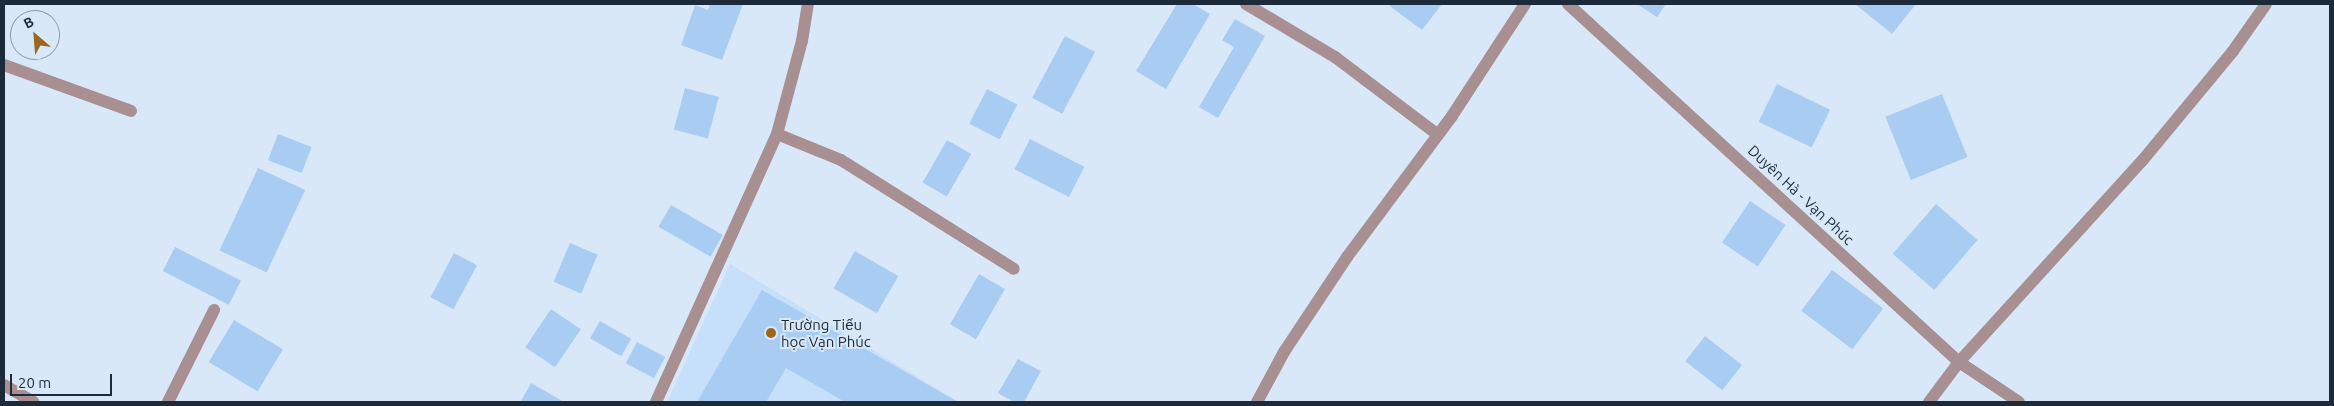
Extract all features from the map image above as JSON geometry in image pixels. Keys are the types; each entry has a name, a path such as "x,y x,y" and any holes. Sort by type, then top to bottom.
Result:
{"street":[{"path":"656,402 777,134 802,41 808,4"},
{"path":"1246,4 1335,57 1438,135"},
{"path":"1257,402 1284,352 1347,257 1438,135 1525,4"},
{"name":"Duyên Hà - Vạn Phúc","path":"1568,4 1959,362 2019,402"},
{"path":"1929,402 1959,362 2142,161 2233,51 2266,4"},
{"path":"4,64 131,111"},
{"path":"777,134 841,160 1014,269"},
{"path":"168,402 214,310"},
{"path":"4,385 33,402"}],"shaded area":[{"name":"Trường Tiểu học Vạn Phúc","path":"730,264 959,402 667,402"}],"building":[{"path":"710,4 743,4 722,60 681,45 695,5 708,10"},
{"path":"1177,4 1193,4 1210,14 1166,89 1136,71"},
{"path":"1387,4 1442,4 1422,30"},
{"path":"1637,4 1666,4 1657,17"},
{"path":"1855,4 1916,4 1892,34"},
{"path":"1235,19 1265,36 1218,118 1199,107 1234,47 1222,40"},
{"path":"1065,36 1095,52 1062,114 1032,98"},
{"path":"1777,84 1830,110 1812,148 1759,122"},
{"path":"685,88 719,97 708,139 674,130"},
{"path":"987,89 1017,104 1000,139 969,124"},
{"path":"1942,94 1967,157 1911,180 1885,117"},
{"path":"278,134 312,147 302,173 268,160"},
{"path":"1030,139 1084,167 1069,197 1015,169"},
{"path":"947,140 971,154 947,196 922,182"},
{"path":"258,168 305,190 267,272 220,250"},
{"path":"1750,201 1786,225 1758,266 1722,242"},
{"path":"1936,204 1978,240 1934,290 1893,254"},
{"path":"671,205 723,235 710,257 658,227"},
{"path":"570,243 598,255 581,293 554,282"},
{"path":"175,247 241,281 229,305 163,271"},
{"path":"855,251 898,276 877,313 834,288"},
{"path":"454,253 477,265 453,309 431,297"},
{"path":"1832,270 1883,309 1852,349 1801,311"},
{"path":"979,274 1005,289 976,339 950,324"},
{"name":"Trường Tiểu học Vạn Phúc","path":"762,290 958,402 845,402 786,368 766,402 697,402"},
{"path":"551,309 581,329 555,367 525,347"},
{"path":"234,320 283,349 258,391 209,362"},
{"path":"600,321 631,339 621,356 590,338"},
{"path":"1705,336 1742,365 1722,390 1685,361"},
{"path":"637,342 665,357 654,378 626,363"},
{"path":"1018,359 1041,371 1024,402 1014,402 998,393"},
{"path":"531,383 564,402 521,401"}],"place":[{"name":"Trường Tiểu học Vạn Phúc","path":"771,333"}]}
